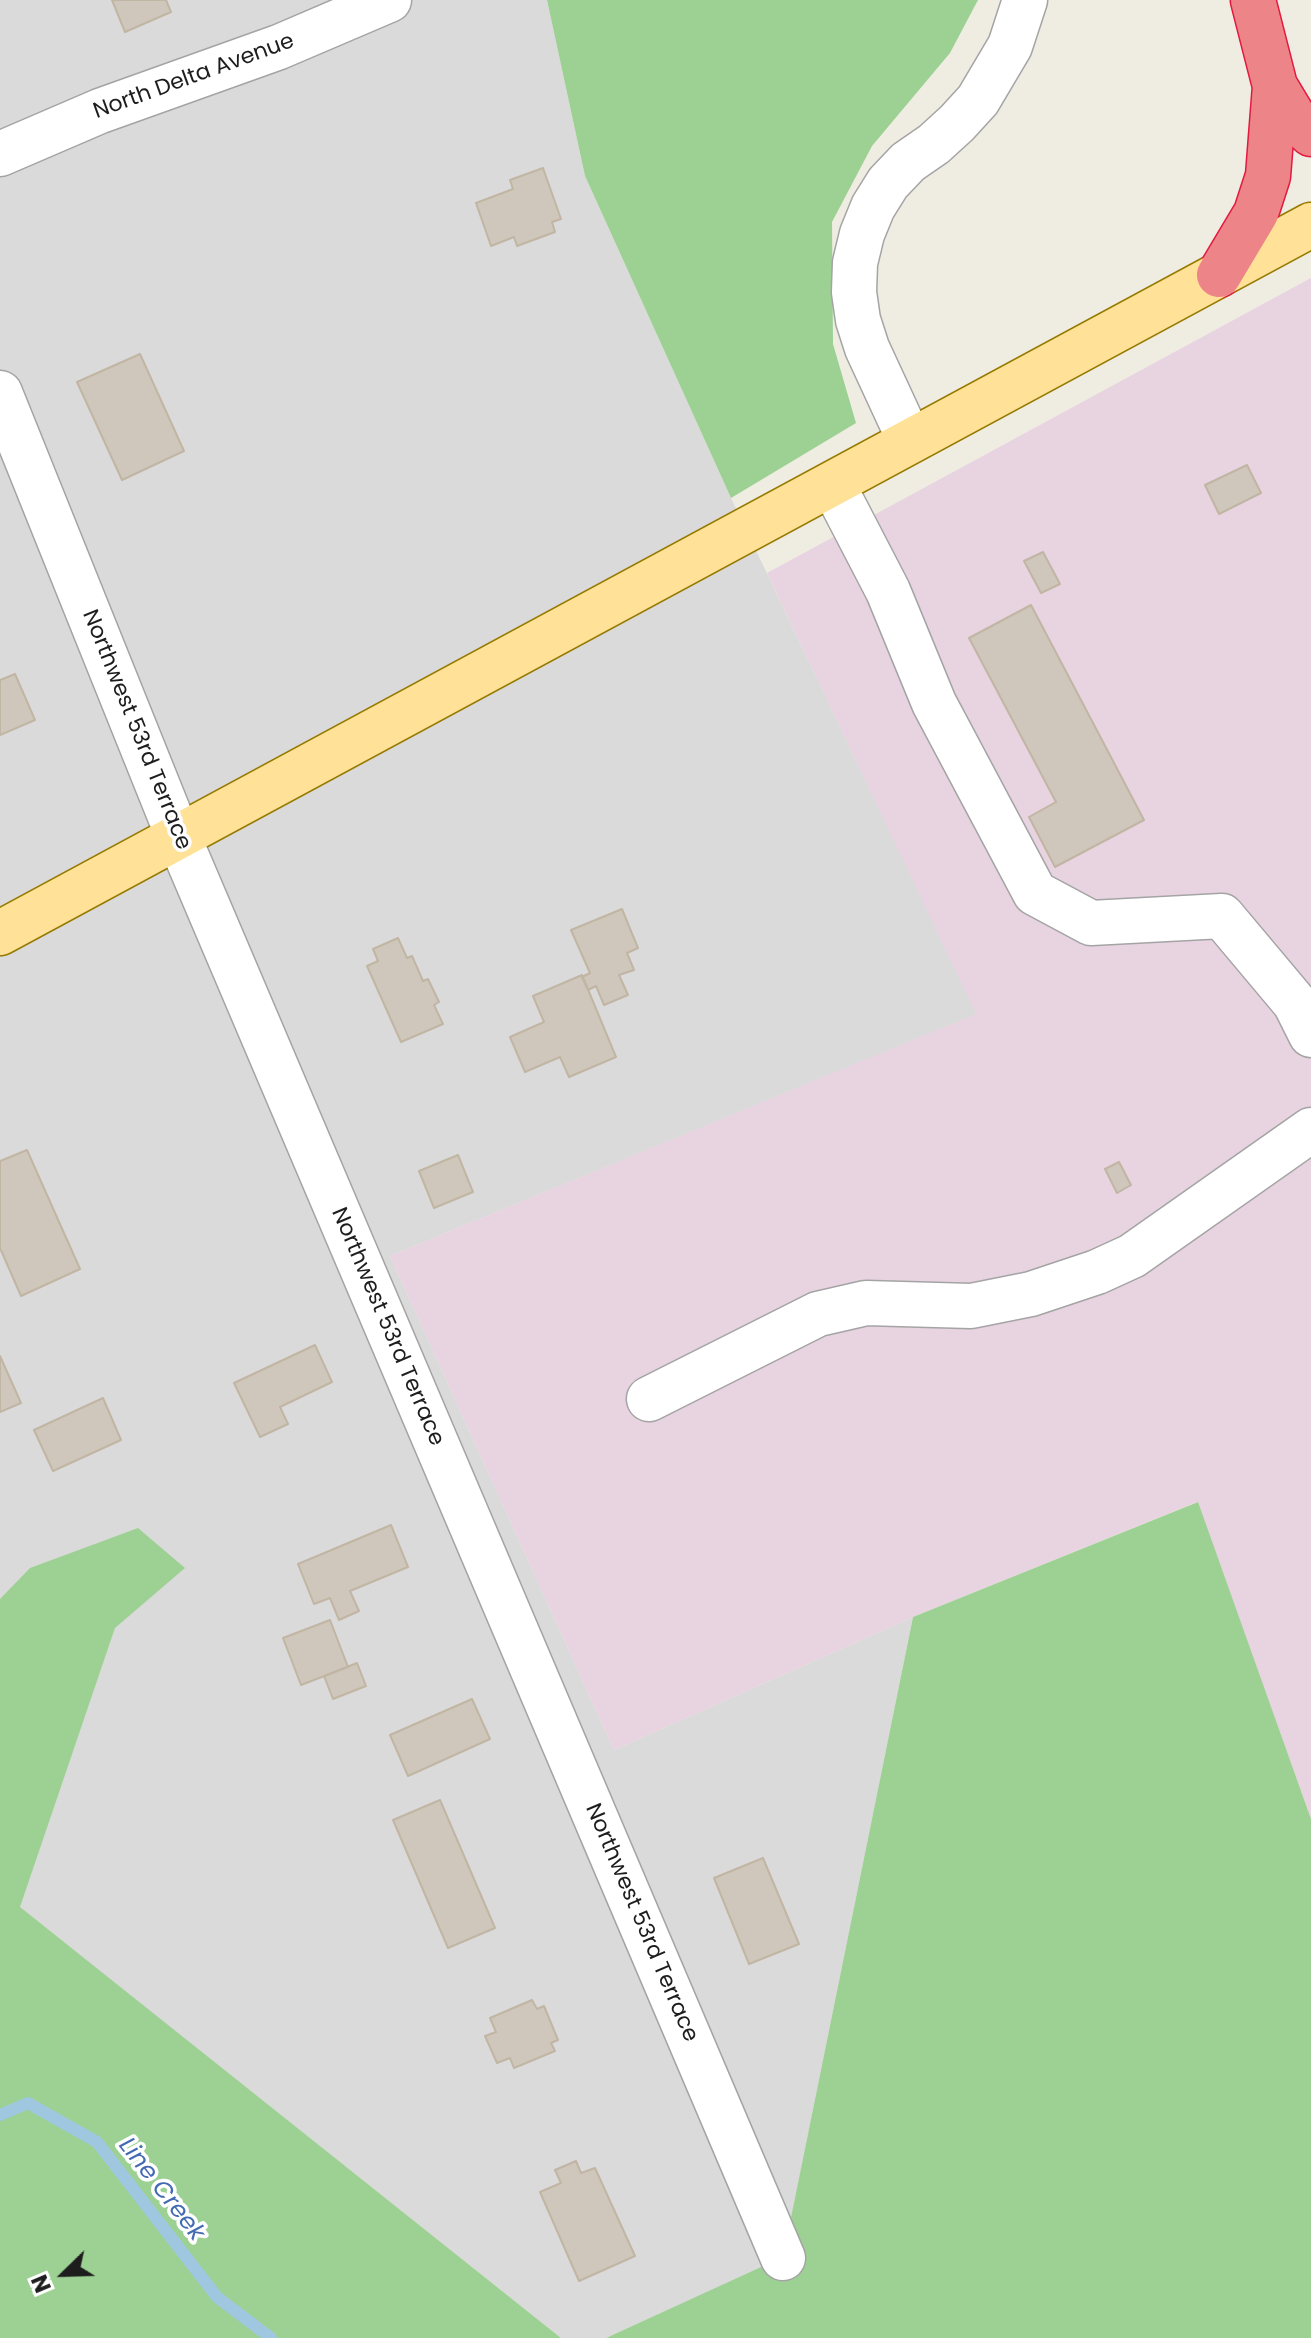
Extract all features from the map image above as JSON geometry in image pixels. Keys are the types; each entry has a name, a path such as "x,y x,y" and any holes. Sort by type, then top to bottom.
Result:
{"highway":[{"path":"1253,0 1275,86 1293,116 1311,134"},
{"path":"1219,275 1256,213 1268,176 1275,86"}],"main road":[{"path":"0,933 1311,225"}],"street":[{"name":"North Delta Avenue","path":"0,154 100,111 279,47 389,0"},
{"path":"910,441 867,348 858,320 855,277 862,234 873,207 888,183 908,162 957,123 978,100 1010,46 1025,0"},
{"name":"Northwest 53rd Terrace","path":"0,393 178,836 783,2258"},
{"path":"833,485 888,591 934,703 1035,893 1091,923 1222,916 1295,1003 1311,1035"},
{"path":"649,1399 818,1314 866,1303 971,1306 1031,1294 1097,1272 1132,1256 1311,1130"}],"shaded area":[{"path":"0,0 547,0 585,176 731,498 977,1014 390,1256 614,1750 913,1617 783,2258 606,2338 561,2338 19,1907 115,1627 184,1568 0,1599"},
{"path":"1311,278 1311,1819 1197,1502 913,1617 614,1750 390,1256 976,1014 767,573"}],"green space":[{"path":"547,0 978,0 950,53 872,146 832,222 833,344 856,423 731,498 585,176"},
{"path":"1198,1502 1311,1819 1311,2338 606,2338 783,2257 913,1617"},
{"path":"138,1528 185,1568 115,1628 20,1907 561,2338 0,2338 0,1599 30,1568"}],"building":[{"path":"112,0 166,0 171,12 125,32"},
{"path":"543,168 561,219 552,222 555,232 517,246 514,237 491,246 476,203 513,189 510,180"},
{"path":"140,354 184,451 122,480 77,382"},
{"path":"1247,465 1261,493 1219,514 1205,485"},
{"path":"1043,552 1060,584 1041,593 1024,561"},
{"path":"1031,605 1144,820 1055,867 1029,817 1056,802 969,638"},
{"path":"15,674 35,720 0,735 0,680"},
{"path":"622,909 638,948 627,953 634,970 619,975 628,995 604,1005 596,986 588,990 582,977 590,973 571,930"},
{"path":"398,938 407,958 412,956 423,981 428,979 439,1002 434,1005 443,1024 401,1042 367,966 378,961 373,949"},
{"path":"582,975 616,1057 569,1077 560,1057 525,1072 510,1037 544,1022 533,996"},
{"path":"27,1150 80,1269 21,1296 0,1248 0,1161"},
{"path":"458,1155 473,1192 434,1208 419,1171"},
{"path":"1119,1162 1131,1185 1117,1193 1105,1169"},
{"path":"315,1345 332,1382 280,1407 288,1424 260,1437 234,1383"},
{"path":"0,1356 21,1403 0,1412"},
{"path":"103,1398 121,1440 53,1471 34,1430"},
{"path":"391,1525 408,1567 350,1591 359,1611 339,1620 330,1598 314,1604 298,1564"},
{"path":"330,1620 348,1667 301,1685 283,1638"},
{"path":"357,1663 366,1686 333,1699 324,1676"},
{"path":"472,1699 490,1739 408,1776 390,1735"},
{"path":"440,1800 495,1928 448,1948 393,1820"},
{"path":"763,1858 799,1944 749,1964 714,1878"},
{"path":"532,2000 537,2009 544,2006 558,2040 551,2043 555,2051 514,2068 510,2058 497,2063 485,2036 496,2032 490,2018"},
{"path":"576,2161 581,2173 595,2168 635,2256 579,2281 540,2192 561,2183 555,2170"}],"waterway":[{"name":"Line Creek","path":"0,2115 28,2103 97,2142 217,2297 271,2338"}]}
